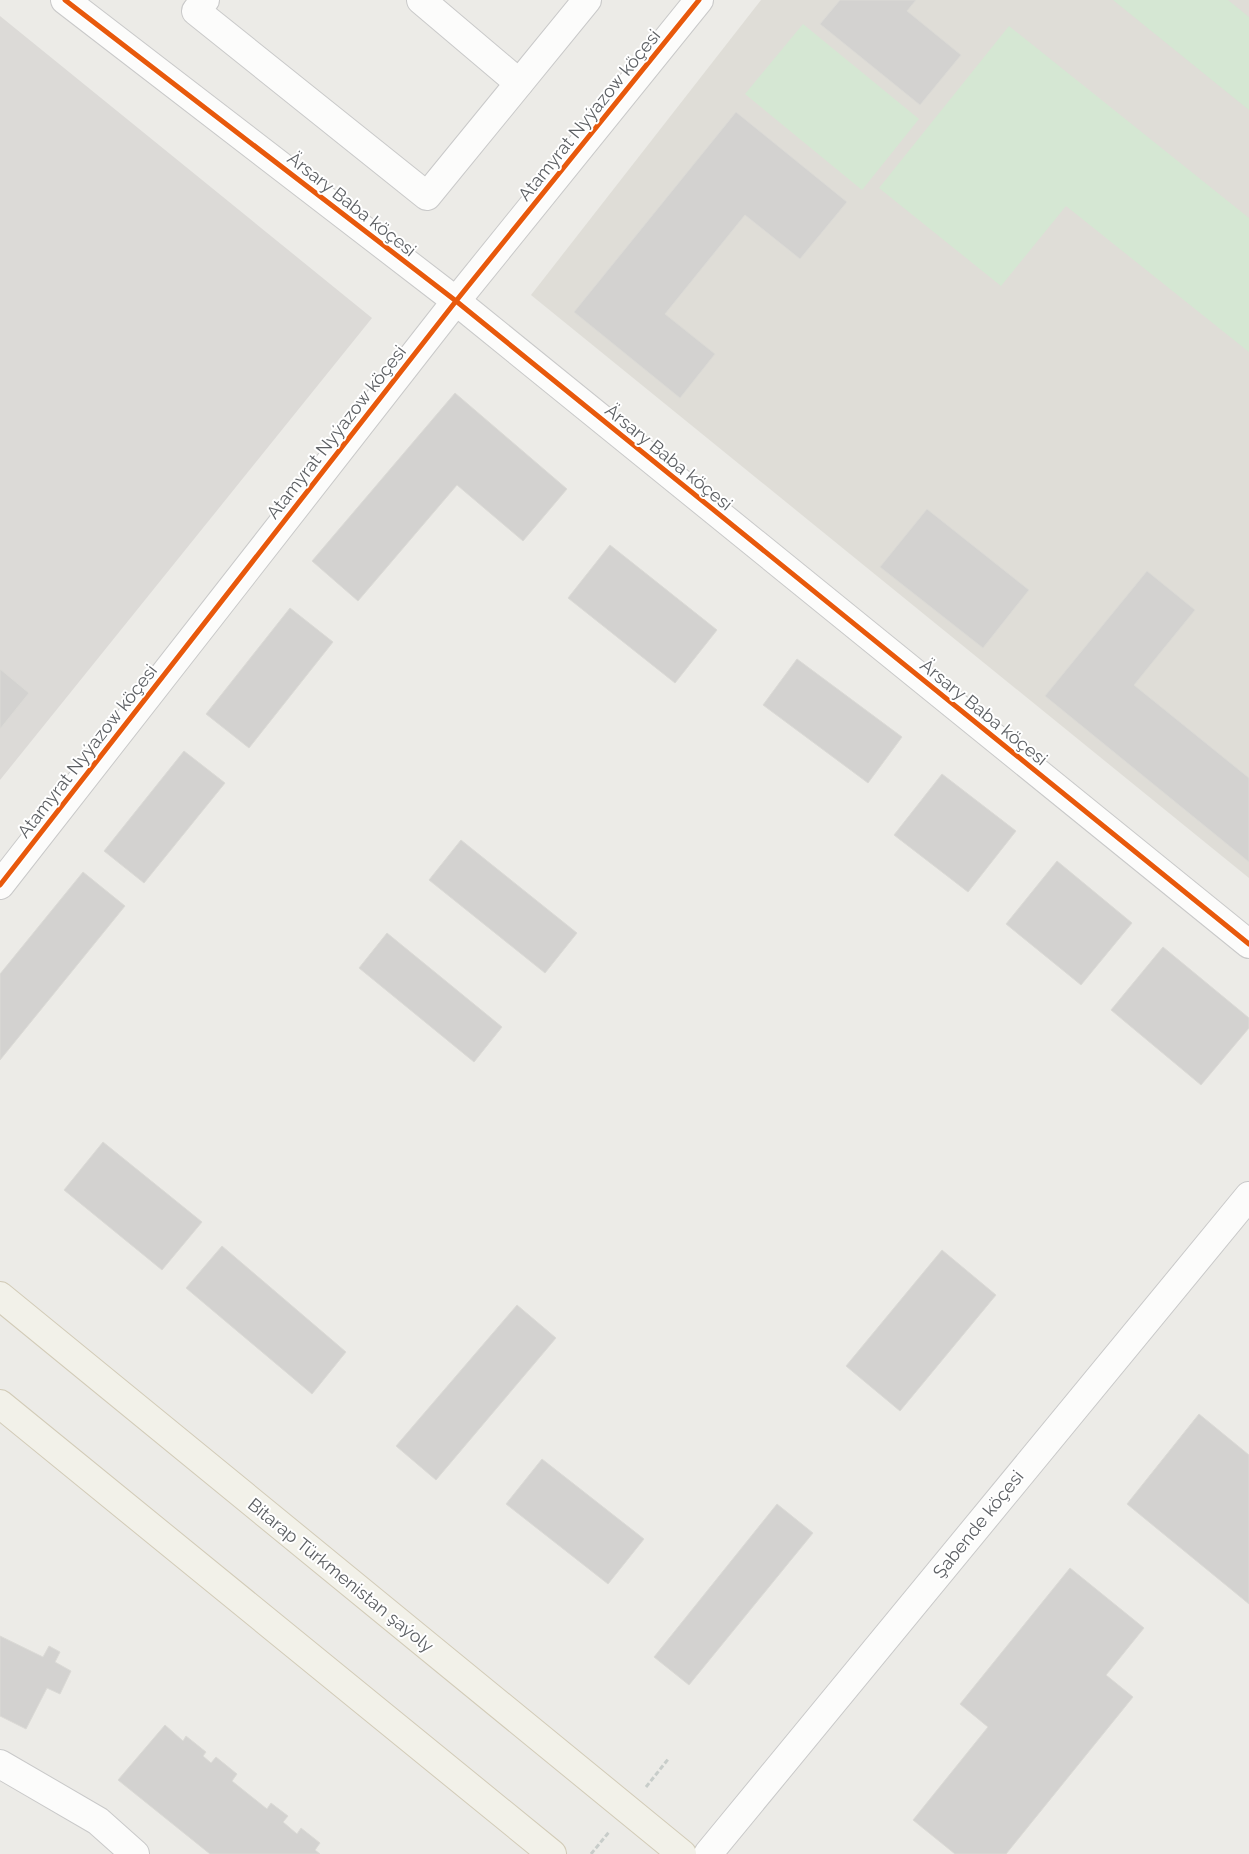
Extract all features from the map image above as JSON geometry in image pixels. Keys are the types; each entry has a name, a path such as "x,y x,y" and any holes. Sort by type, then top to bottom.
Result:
{"main road":[{"name":"Bitarap Türkmenistan şaýoly","path":"0,1296 682,1854"},
{"path":"0,1404 552,1854"}],"street":[{"name":"Ärsary Baba köçesi","path":"65,0 456,301 1249,944"},
{"path":"205,0 196,11 427,196 587,0"},
{"path":"421,0 518,83"},
{"name":"Atamyrat Nyýazow köçesi","path":"0,885 456,301 700,0"},
{"name":"Şabende köçesi","path":"708,1854 1249,1196"},
{"path":"0,1764 98,1821 135,1854"}],"shaded area":[{"path":"761,0 1249,0 1249,878 531,295"},
{"path":"0,16 372,318 0,780"}],"green space":[{"path":"1113,0 1228,0 1249,17 1249,110"},
{"path":"803,24 919,119 862,190 745,94"},
{"path":"1009,26 1249,218 1249,352 1066,206 1001,286 879,188"}],"building":[{"path":"840,0 916,0 907,11 961,55 920,105 820,24"},
{"path":"736,112 847,202 800,259 745,215 665,314 715,354 680,398 574,312"},
{"path":"455,393 567,489 523,541 457,485 358,601 312,561"},
{"path":"927,509 1029,590 983,648 880,567"},
{"path":"610,545 717,630 675,683 568,598"},
{"path":"1147,571 1195,610 1134,685 1249,778 1249,862 1045,696"},
{"path":"290,608 333,642 249,748 206,714"},
{"path":"797,659 902,737 868,783 763,705"},
{"path":"0,669 29,693 0,729"},
{"path":"184,751 225,783 144,883 104,851"},
{"path":"942,774 1016,831 968,892 894,835"},
{"path":"461,840 577,933 545,973 429,880"},
{"path":"1057,861 1132,923 1081,985 1006,924"},
{"path":"83,872 125,906 0,1060 0,974"},
{"path":"387,933 502,1027 474,1062 359,968"},
{"path":"1163,947 1249,1018 1249,1028 1201,1085 1111,1010"},
{"path":"103,1142 202,1222 162,1270 64,1190"},
{"path":"222,1246 346,1352 312,1394 186,1288"},
{"path":"942,1250 996,1295 900,1411 846,1366"},
{"path":"517,1305 556,1338 436,1480 396,1446"},
{"path":"1199,1414 1249,1455 1249,1604 1127,1504"},
{"path":"542,1459 644,1539 608,1584 506,1504"},
{"path":"777,1504 813,1533 689,1685 654,1657"},
{"path":"1070,1568 1144,1628 1106,1675 1133,1697 1006,1854 955,1854 913,1820 988,1727 960,1704"},
{"path":"0,1636 43,1657 49,1646 60,1652 55,1662 71,1671 60,1694 47,1688 26,1729 0,1716"},
{"path":"165,1725 183,1741 186,1736 206,1752 203,1756 211,1763 216,1757 237,1774 232,1781 267,1809 271,1803 288,1816 283,1822 297,1834 301,1828 320,1843 315,1850 320,1854 210,1854 118,1780"}],"cycle path":[{"path":"65,0 456,301 1249,944"},
{"path":"0,885 456,301 699,0"}]}
